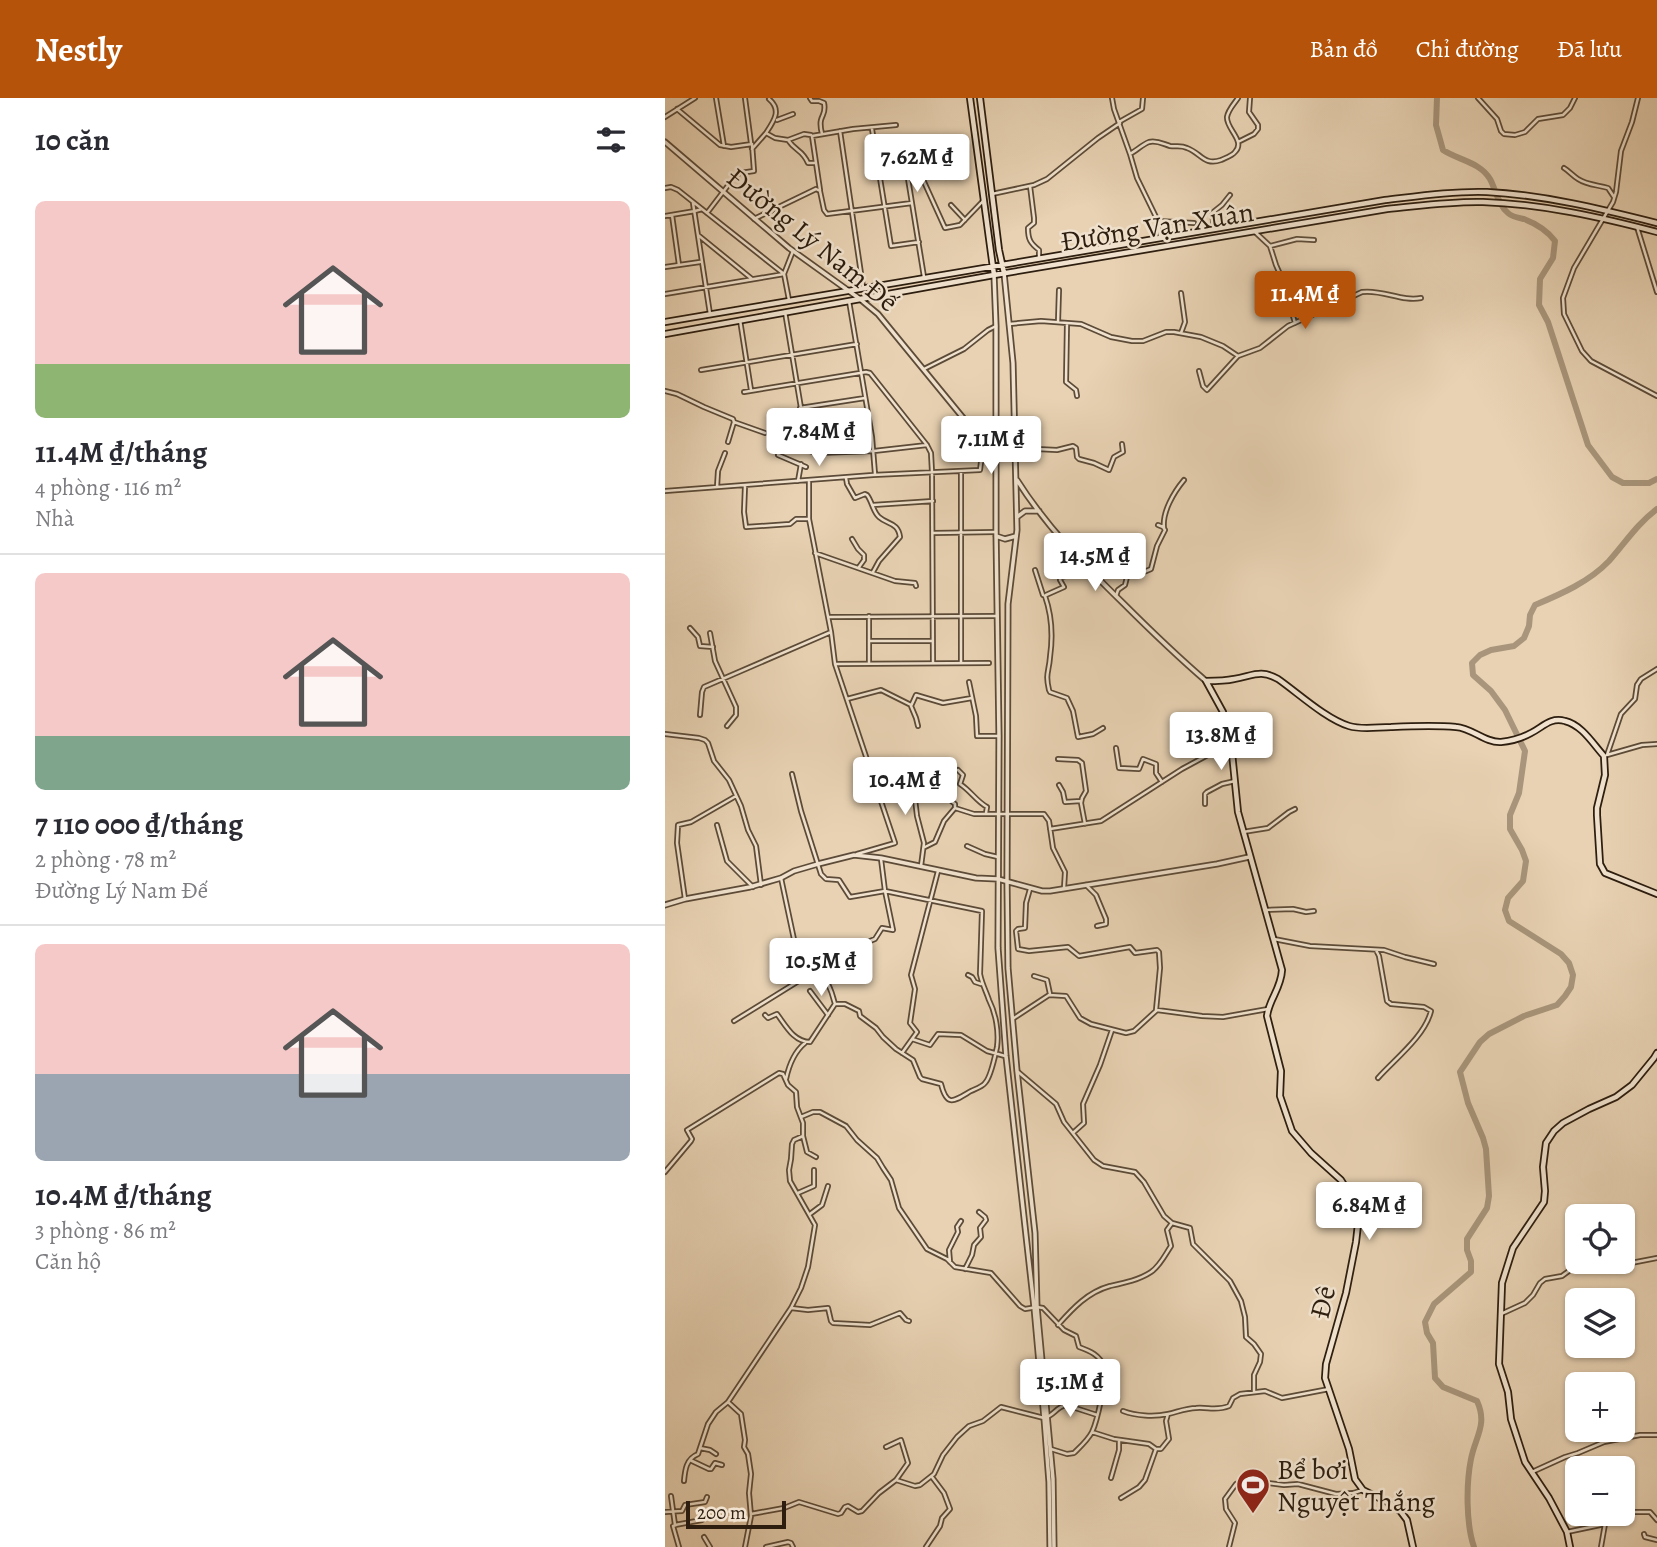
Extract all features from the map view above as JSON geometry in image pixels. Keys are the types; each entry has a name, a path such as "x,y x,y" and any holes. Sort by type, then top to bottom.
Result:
{"main road":[{"path":"970,98 994,275"},
{"path":"979,98 1004,273"},
{"path":"982,189 991,191"},
{"name":"Đường Vạn Xuân","path":"665,322 1214,228 1440,193 1485,192 1551,198 1657,223"},
{"name":"Đường Vạn Xuân","path":"665,334 1004,273 1387,209 1440,203 1489,202 1549,208 1657,232"},
{"path":"1253,222 1255,232"},
{"path":"1268,1009 1279,989 1282,970 1238,812 1230,743 1221,708 1206,681 1268,674 1333,719 1353,727 1457,727 1495,742 1530,734 1548,722 1563,720 1579,728 1606,755 1605,775 1597,808 1601,867 1605,873 1657,894"},
{"name":"Đê","path":"1268,1009 1268,1023 1281,1071 1280,1096 1292,1131 1311,1153 1341,1180 1356,1204 1356,1242 1325,1378 1349,1449 1353,1473 1363,1490"},
{"path":"1570,1547 1567,1532 1549,1498 1525,1462 1511,1419 1508,1392 1499,1364 1502,1283 1513,1248 1544,1202 1543,1167 1546,1143 1553,1132 1563,1123 1616,1097 1632,1086 1657,1052"},
{"path":"1363,1490 1401,1512 1407,1520 1413,1547"}],"street":[{"path":"665,117 695,98"},
{"path":"716,98 724,146"},
{"path":"707,213 738,174 754,171 745,98"},
{"path":"810,98 812,101 824,103 822,134"},
{"path":"1112,98 1138,181 1158,221 1160,237"},
{"path":"991,191 1030,186 1047,179 1098,138 1142,108 1143,98"},
{"path":"1130,154 1149,142 1159,142 1170,146 1184,146 1208,161 1224,159 1236,152 1238,142 1227,119 1238,98"},
{"path":"1238,142 1258,129 1249,112 1250,98"},
{"path":"1478,98 1497,120 1504,134 1515,135 1525,132 1538,119 1563,115 1575,98"},
{"path":"1638,98 1621,151 1615,197 1571,274 1562,309 1582,352 1591,361 1657,396"},
{"path":"677,109 716,143 752,147 775,121 776,107 769,99"},
{"path":"775,121 793,114"},
{"path":"788,141 807,133 812,136 896,125"},
{"path":"872,129 891,246 919,242"},
{"path":"840,131 863,287"},
{"path":"766,133 788,141 795,149 804,153 809,163 815,163"},
{"path":"812,136 826,213 912,203"},
{"name":"Đường Lý Nam Đế","path":"665,142 793,251 878,314 996,459"},
{"path":"924,277 903,150 921,173 945,228 960,225 983,201"},
{"path":"921,173 933,164 928,158"},
{"path":"1564,168 1575,178 1608,188 1615,197"},
{"path":"1030,186 1034,223 1028,228 1028,239 1039,250 1039,258"},
{"path":"665,188 678,190 784,274"},
{"path":"754,219 816,189 820,191"},
{"path":"1214,228 1212,213 1230,195"},
{"path":"693,202 710,314"},
{"path":"951,205 965,220"},
{"path":"665,216 702,209"},
{"path":"672,215 679,265"},
{"path":"1158,221 1194,223"},
{"path":"1637,227 1657,292"},
{"path":"1255,232 1270,246 1295,323"},
{"path":"698,236 752,279"},
{"path":"1270,246 1297,239 1314,240"},
{"path":"789,300 784,274 793,251"},
{"path":"665,267 701,262"},
{"path":"1004,273 1013,363 1017,517 1008,604 1009,968 1035,1233 1036,1307"},
{"path":"665,294 784,274"},
{"path":"994,275 999,736 998,948 1006,1056 1036,1307 1046,1418 1052,1547"},
{"path":"1058,322 1059,290"},
{"path":"1199,371 1206,390 1238,356 1263,347 1295,323 1366,291 1412,300 1421,298"},
{"path":"1181,293 1185,322 1181,333"},
{"path":"849,301 874,451 875,475"},
{"path":"785,312 800,408 810,451 874,451 927,445"},
{"path":"740,320 751,390"},
{"path":"1009,324 1041,321 1085,324 1111,337 1132,341 1143,341 1166,332 1181,333 1201,337 1238,356"},
{"path":"1067,323 1066,382 1076,390 1077,396"},
{"path":"924,369 964,349 996,326"},
{"path":"701,370 857,344"},
{"path":"744,392 870,373 927,445 931,453 933,501 933,663"},
{"path":"665,391 765,433"},
{"path":"800,408 865,398"},
{"path":"728,443 734,422"},
{"path":"996,429 1005,426 1015,429"},
{"path":"783,432 777,454 806,467"},
{"path":"981,441 996,437"},
{"path":"1015,448 1057,450 1073,446 1078,458 1109,471 1114,457 1123,452 1122,444"},
{"path":"717,488 718,471 725,453"},
{"path":"665,491 980,470 981,462 992,453"},
{"path":"798,481 801,464"},
{"path":"961,471 961,663"},
{"path":"846,478 855,498 866,494 878,517 896,527 900,533 900,537 873,572"},
{"path":"1016,478 1039,512 1088,569 1206,681"},
{"path":"665,905 761,885 794,871 854,856 895,842 835,664 809,519 809,480"},
{"path":"1116,596 1118,590 1125,585 1128,573 1151,569 1164,528 1165,515 1175,492 1184,480"},
{"path":"745,486 746,527 790,524 799,519 809,519"},
{"path":"873,505 933,501"},
{"path":"1017,517 1025,511 1039,512"},
{"path":"1158,525 1164,528"},
{"path":"933,533 996,534 1005,539 1016,536"},
{"path":"852,539 864,555 859,567"},
{"path":"815,553 895,581 915,583 916,586"},
{"path":"1133,570 1136,555"},
{"path":"1035,569 1052,623 1050,661 1046,674 1049,691 1067,698 1073,711 1078,737 1093,734 1103,728"},
{"path":"1045,596 1064,587 1061,577 1088,569"},
{"path":"869,616 869,664"},
{"path":"827,617 997,616"},
{"path":"690,628 698,637 700,646 713,647"},
{"path":"710,632 715,661 735,703 735,717 727,726"},
{"path":"700,715 703,689 831,632"},
{"path":"869,641 933,640"},
{"path":"835,664 989,663"},
{"path":"997,663 1007,663"},
{"path":"1606,755 1621,713 1635,699 1637,685 1641,679 1657,669"},
{"path":"968,682 976,716 977,736 999,736"},
{"path":"847,699 881,690 911,705"},
{"path":"918,726 911,705 916,695 943,703 972,698"},
{"path":"665,734 705,740 710,747 714,761 729,780 744,812 748,830 756,846 761,885"},
{"path":"1049,829 1104,820 1197,760 1230,743"},
{"path":"1606,755 1657,744"},
{"path":"1116,748 1119,768 1139,769 1143,759 1146,759 1157,764 1156,773 1162,782"},
{"path":"1058,759 1078,760 1082,763 1086,791 1081,801 1085,824"},
{"path":"958,770 963,775 960,784 987,807 986,813"},
{"path":"921,771 915,799 925,847 921,866"},
{"path":"792,774 823,877 839,880 850,897 885,891 982,911 979,966 981,984 997,1025 997,1045 992,1070 985,1083 951,1101 945,1097 940,1083 922,1079 915,1061 883,1037 861,1017 859,1011 845,1004 835,1004"},
{"path":"949,776 945,796 955,804 955,808"},
{"path":"1205,804 1207,792 1235,781"},
{"path":"1059,785 1065,802 1081,801"},
{"path":"685,899 677,828 679,824 691,822 736,796"},
{"path":"955,808 974,814 1044,814 1049,821 1053,848 1065,872 1064,888"},
{"path":"925,847 936,842 944,821 955,808"},
{"path":"1243,832 1268,828 1295,809"},
{"path":"717,825 727,861 753,887"},
{"path":"967,846 998,857"},
{"path":"854,856 881,858 1050,891 1249,857"},
{"path":"870,941 875,939 882,928 893,930 881,858"},
{"path":"902,1053 917,1031 910,1023 915,989 911,975 938,870"},
{"path":"781,878 803,978"},
{"path":"1086,885 1096,895 1106,919 1106,923 1097,926"},
{"path":"1013,1019 1050,995 1065,995 1080,1018 1091,1024 1126,1033 1146,1021 1156,1010 1160,968 1157,950 1137,953 1131,947 1079,956 1068,947 1029,951 1018,949 1016,931 1025,928 1026,903 1030,888"},
{"path":"1265,910 1293,908 1306,912 1314,911"},
{"path":"1274,939 1310,946 1384,950 1434,964"},
{"path":"1376,950 1388,1003 1425,1007 1431,1011 1426,1024 1378,1078"},
{"path":"734,1021 818,969 839,960"},
{"path":"818,969 826,980 835,1004"},
{"path":"968,975 981,984"},
{"path":"1034,976 1047,980 1050,995"},
{"path":"810,991 828,1015"},
{"path":"786,1080 798,1050 811,1041 835,1004"},
{"path":"1156,1010 1223,1017 1268,1009"},
{"path":"765,1015 768,1018 777,1014 793,1035 805,1043"},
{"path":"1074,1133 1084,1123 1083,1104 1112,1030"},
{"path":"912,1040 930,1045 938,1034 961,1035 982,1048 1006,1056"},
{"path":"1017,1071 1052,1100 1064,1122 1098,1164 1138,1174 1161,1213 1172,1223 1190,1228 1193,1244 1230,1281 1241,1301 1246,1337 1255,1344 1262,1356 1254,1375 1254,1392"},
{"path":"665,1172 691,1141 687,1130 779,1073 783,1073 789,1087 796,1092 808,1154 816,1157"},
{"path":"801,1117 820,1112 846,1126 877,1158 891,1181 900,1211 925,1247 955,1267 991,1273 1020,1306 1025,1309 1043,1308 1065,1332 1076,1336 1079,1348 1094,1353 1104,1368 1103,1392 1092,1432 1074,1453 1067,1454 1051,1448"},
{"path":"684,1481 684,1472 701,1448 708,1424 728,1402 791,1308 802,1285 815,1228 810,1214 790,1181 789,1170 792,1142 803,1136"},
{"path":"797,1193 814,1186 814,1170"},
{"path":"810,1214 823,1205 828,1186"},
{"path":"965,1269 974,1245 981,1237 980,1228 986,1220 979,1212"},
{"path":"950,1262 949,1251 961,1222"},
{"path":"1058,1325 1090,1294 1142,1277 1154,1270 1171,1246 1167,1230 1172,1223"},
{"path":"1635,1262 1657,1258"},
{"path":"1501,1314 1525,1303 1545,1279 1565,1274"},
{"path":"791,1308 827,1308 833,1323 870,1325 900,1313 909,1321"},
{"path":"1123,1411 1143,1415 1168,1414 1195,1408 1226,1408 1236,1395 1254,1392 1265,1391 1282,1398 1329,1390"},
{"path":"728,1402 742,1416 744,1447 748,1454 751,1474 751,1514 745,1547"},
{"path":"896,1480 917,1486 932,1476 957,1437 970,1425 983,1421 1001,1407 1046,1418 1066,1405 1097,1415"},
{"path":"1092,1432 1161,1449 1169,1437 1166,1421 1168,1414"},
{"path":"1046,1418 1053,1479 1052,1547"},
{"path":"1532,1472 1604,1442 1640,1435 1657,1435"},
{"path":"1111,1478 1119,1450 1119,1439"},
{"path":"751,1514 784,1508 799,1502 838,1514 848,1506 861,1512 896,1480 907,1466 907,1456 901,1440 886,1447"},
{"path":"701,1448 716,1454"},
{"path":"1122,1498 1145,1480 1156,1449"},
{"path":"690,1460 709,1469 715,1463 722,1465"},
{"path":"926,1547 950,1509 932,1476"},
{"path":"1229,1547 1235,1523 1226,1509 1225,1499 1240,1482 1250,1480 1271,1484 1298,1484 1336,1494 1363,1490"},
{"path":"671,1496 676,1525 673,1527 679,1547"},
{"path":"665,1512 682,1511 685,1505 705,1502 707,1497"},
{"path":"1635,1512 1650,1513 1657,1520"},
{"path":"676,1525 702,1520"},
{"path":"1567,1532 1596,1526"},
{"path":"1601,1547 1605,1526"},
{"path":"1644,1534 1657,1540"},
{"path":"704,1537 710,1547"},
{"path":"766,1547 788,1542 793,1547"}],"waterway":[{"path":"1437,98 1436,125 1443,150 1486,173 1499,202 1508,213 1537,225 1555,241 1553,258 1540,279 1539,305 1548,322 1588,445 1612,477 1623,483 1649,483 1657,479"},
{"path":"1474,1547 1469,1527 1468,1492 1469,1469 1481,1424 1480,1409 1477,1401 1443,1387 1435,1378 1433,1343 1425,1322 1434,1304 1471,1272 1467,1239 1487,1208 1489,1196 1486,1149 1468,1103 1460,1072 1480,1042 1489,1034 1524,1016 1557,1005 1571,987 1573,975 1569,963 1561,954 1509,921 1505,910 1508,898 1523,881 1526,861 1510,829 1510,815 1519,793 1525,751 1505,710 1491,691 1473,675 1472,663 1480,655 1514,646 1524,638 1535,605 1565,592 1593,575 1657,509"}],"place":[{"name":"Bể bơi Nguyệt Thắng","path":"1253,1515"}]}
